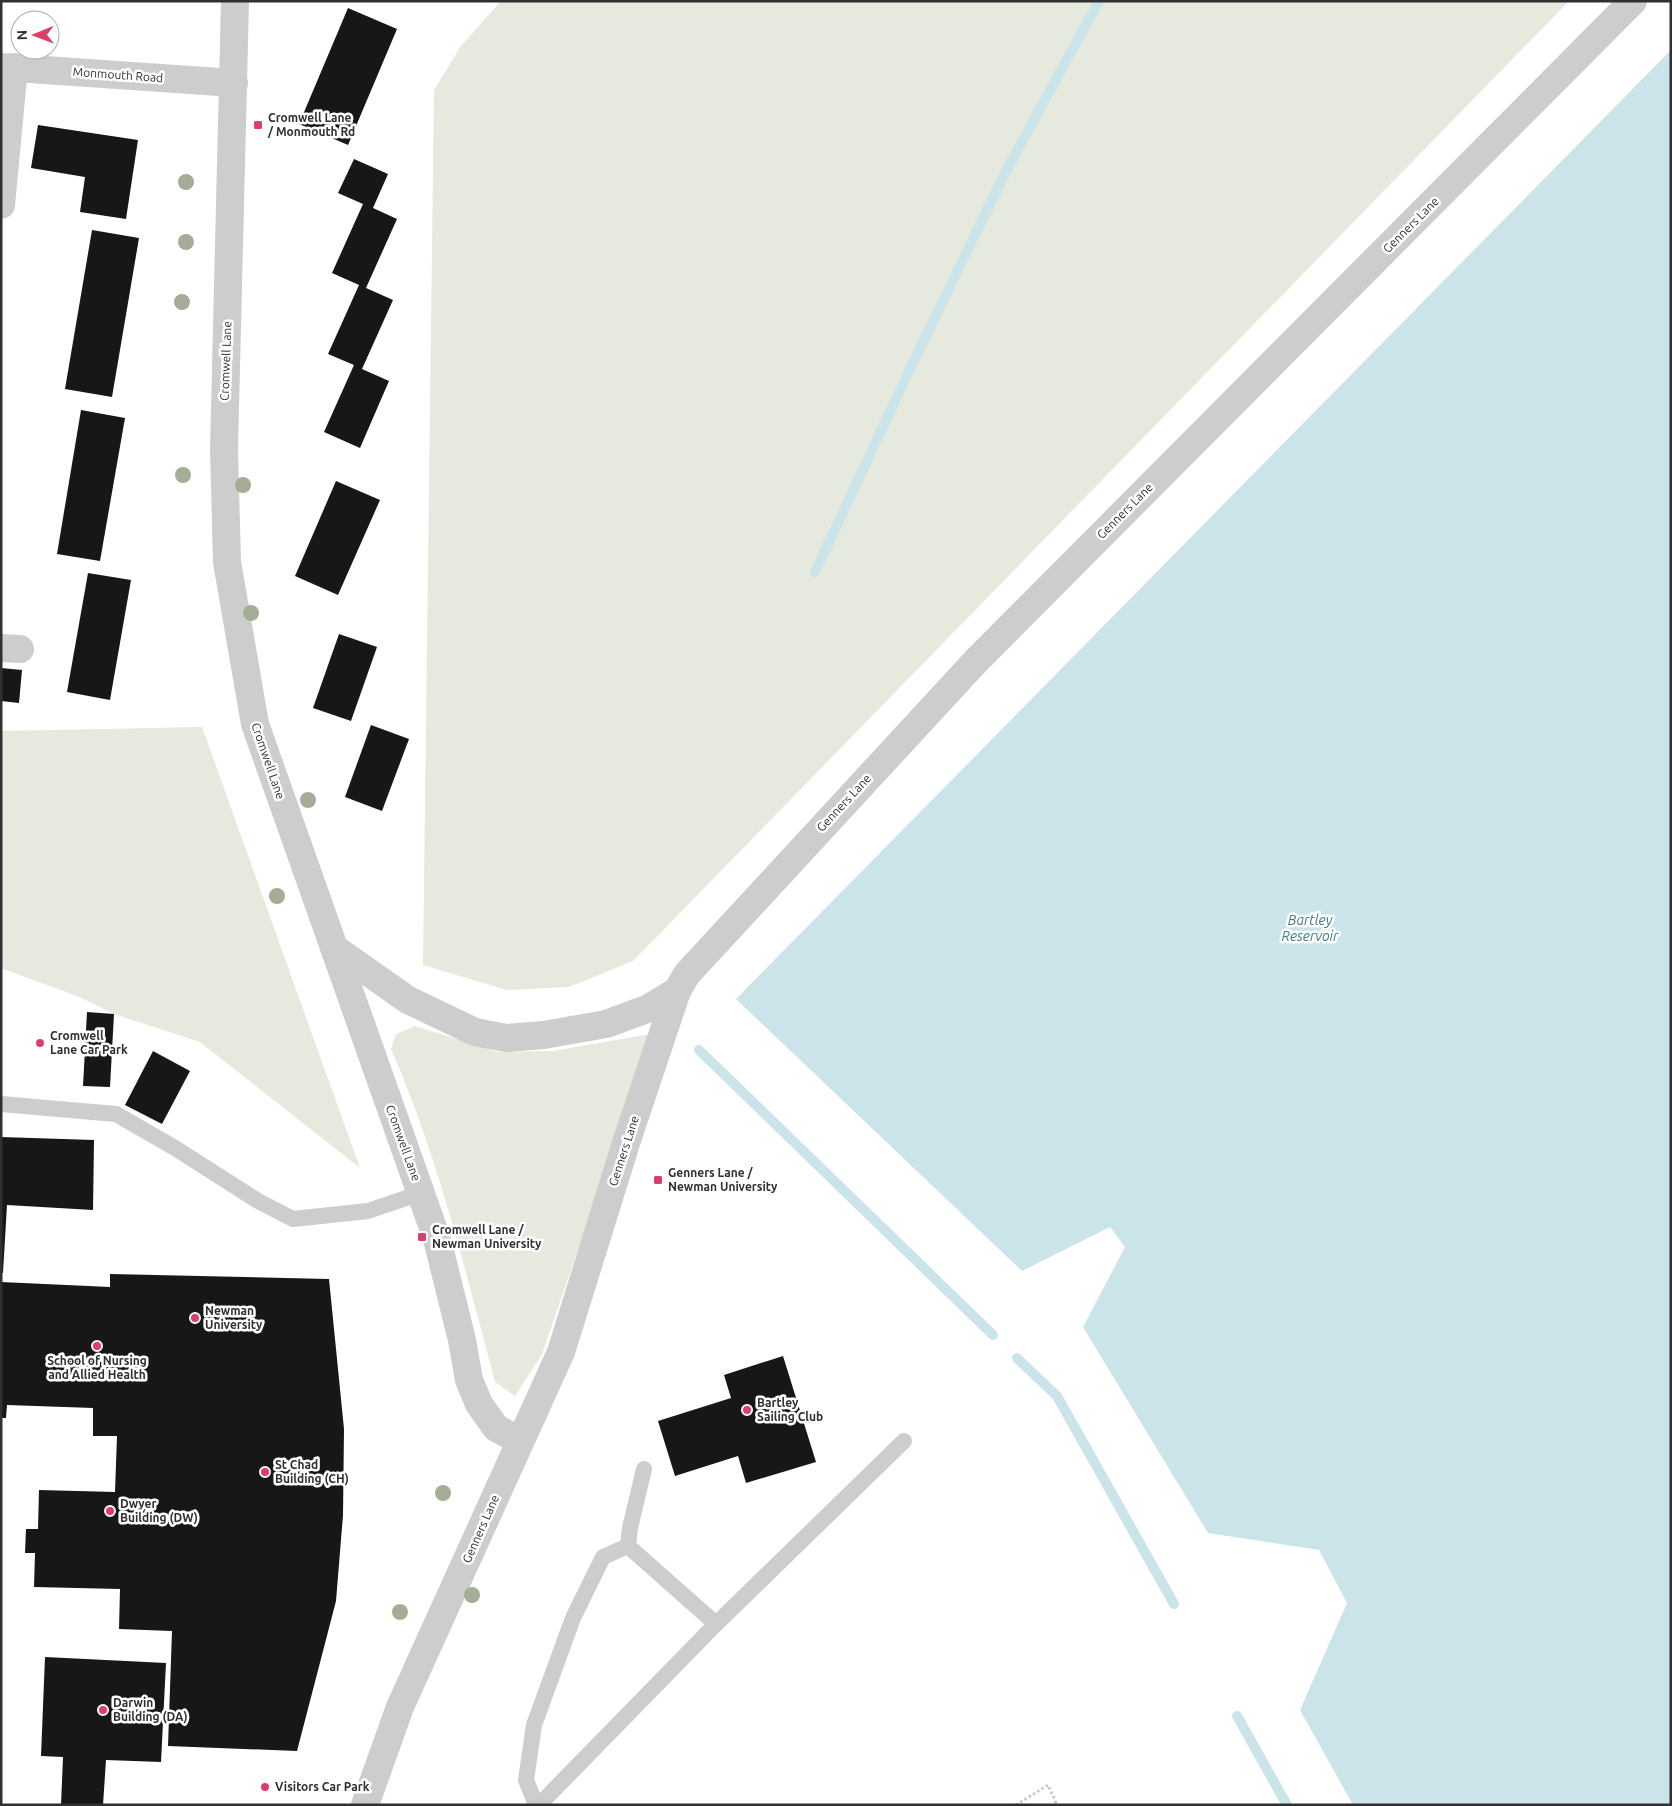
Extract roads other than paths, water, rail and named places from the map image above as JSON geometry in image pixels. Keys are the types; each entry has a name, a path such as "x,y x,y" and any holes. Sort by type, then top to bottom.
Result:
{"street":[{"name":"Cromwell Lane","path":"235,1 224,448 227,562 255,724 437,1238 462,1340 469,1380 479,1404 496,1428 520,1441"},
{"name":"Genners Lane","path":"365,1805 400,1707 561,1352 627,1140 677,991 687,974 976,660 1633,1"},
{"name":"Monmouth Road","path":"8,67 234,83"},
{"path":"1,205 8,67"},
{"path":"334,948 408,1000 475,1032 506,1038 544,1035 606,1024 647,1009 677,991"}],"lane":[{"path":"1,1104 116,1114 175,1148 258,1201 293,1219 368,1211 421,1193"},
{"path":"628,1546 603,1557 573,1618 537,1716 526,1780 537,1805 716,1624 904,1441"},
{"path":"628,1546 630,1528 644,1469"},
{"path":"628,1546 716,1624"}],"water":[{"name":"Bartley Reservoir","path":"1671,50 1671,1805 1353,1805 1300,1710 1347,1603 1319,1550 1208,1533 1083,1327 1125,1247 1110,1227 1022,1271 736,999"}],"waterway":[{"path":"815,572 909,371 1006,171 1099,1"},
{"path":"699,1050 993,1335"},
{"path":"1017,1358 1057,1396 1174,1604"},
{"path":"1237,1716 1287,1805"}],"place":[{"name":"Cromwell Lane / Monmouth Rd","path":"258,125"},
{"name":"Cromwell Lane Car Park","path":"40,1043"},
{"name":"Genners Lane / Newman University","path":"658,1180"},
{"name":"Cromwell Lane / Newman University","path":"422,1237"},
{"name":"Newman University","path":"195,1318"},
{"name":"School of Nursing and Allied Health","path":"97,1346"},
{"name":"Bartley Sailing Club","path":"747,1410"},
{"name":"St Chad Building (CH)","path":"265,1472"},
{"name":"Dwyer Building (DW)","path":"110,1511"},
{"name":"Darwin Building (DA)","path":"103,1710"},
{"name":"Visitors Car Park","path":"265,1787"}]}
